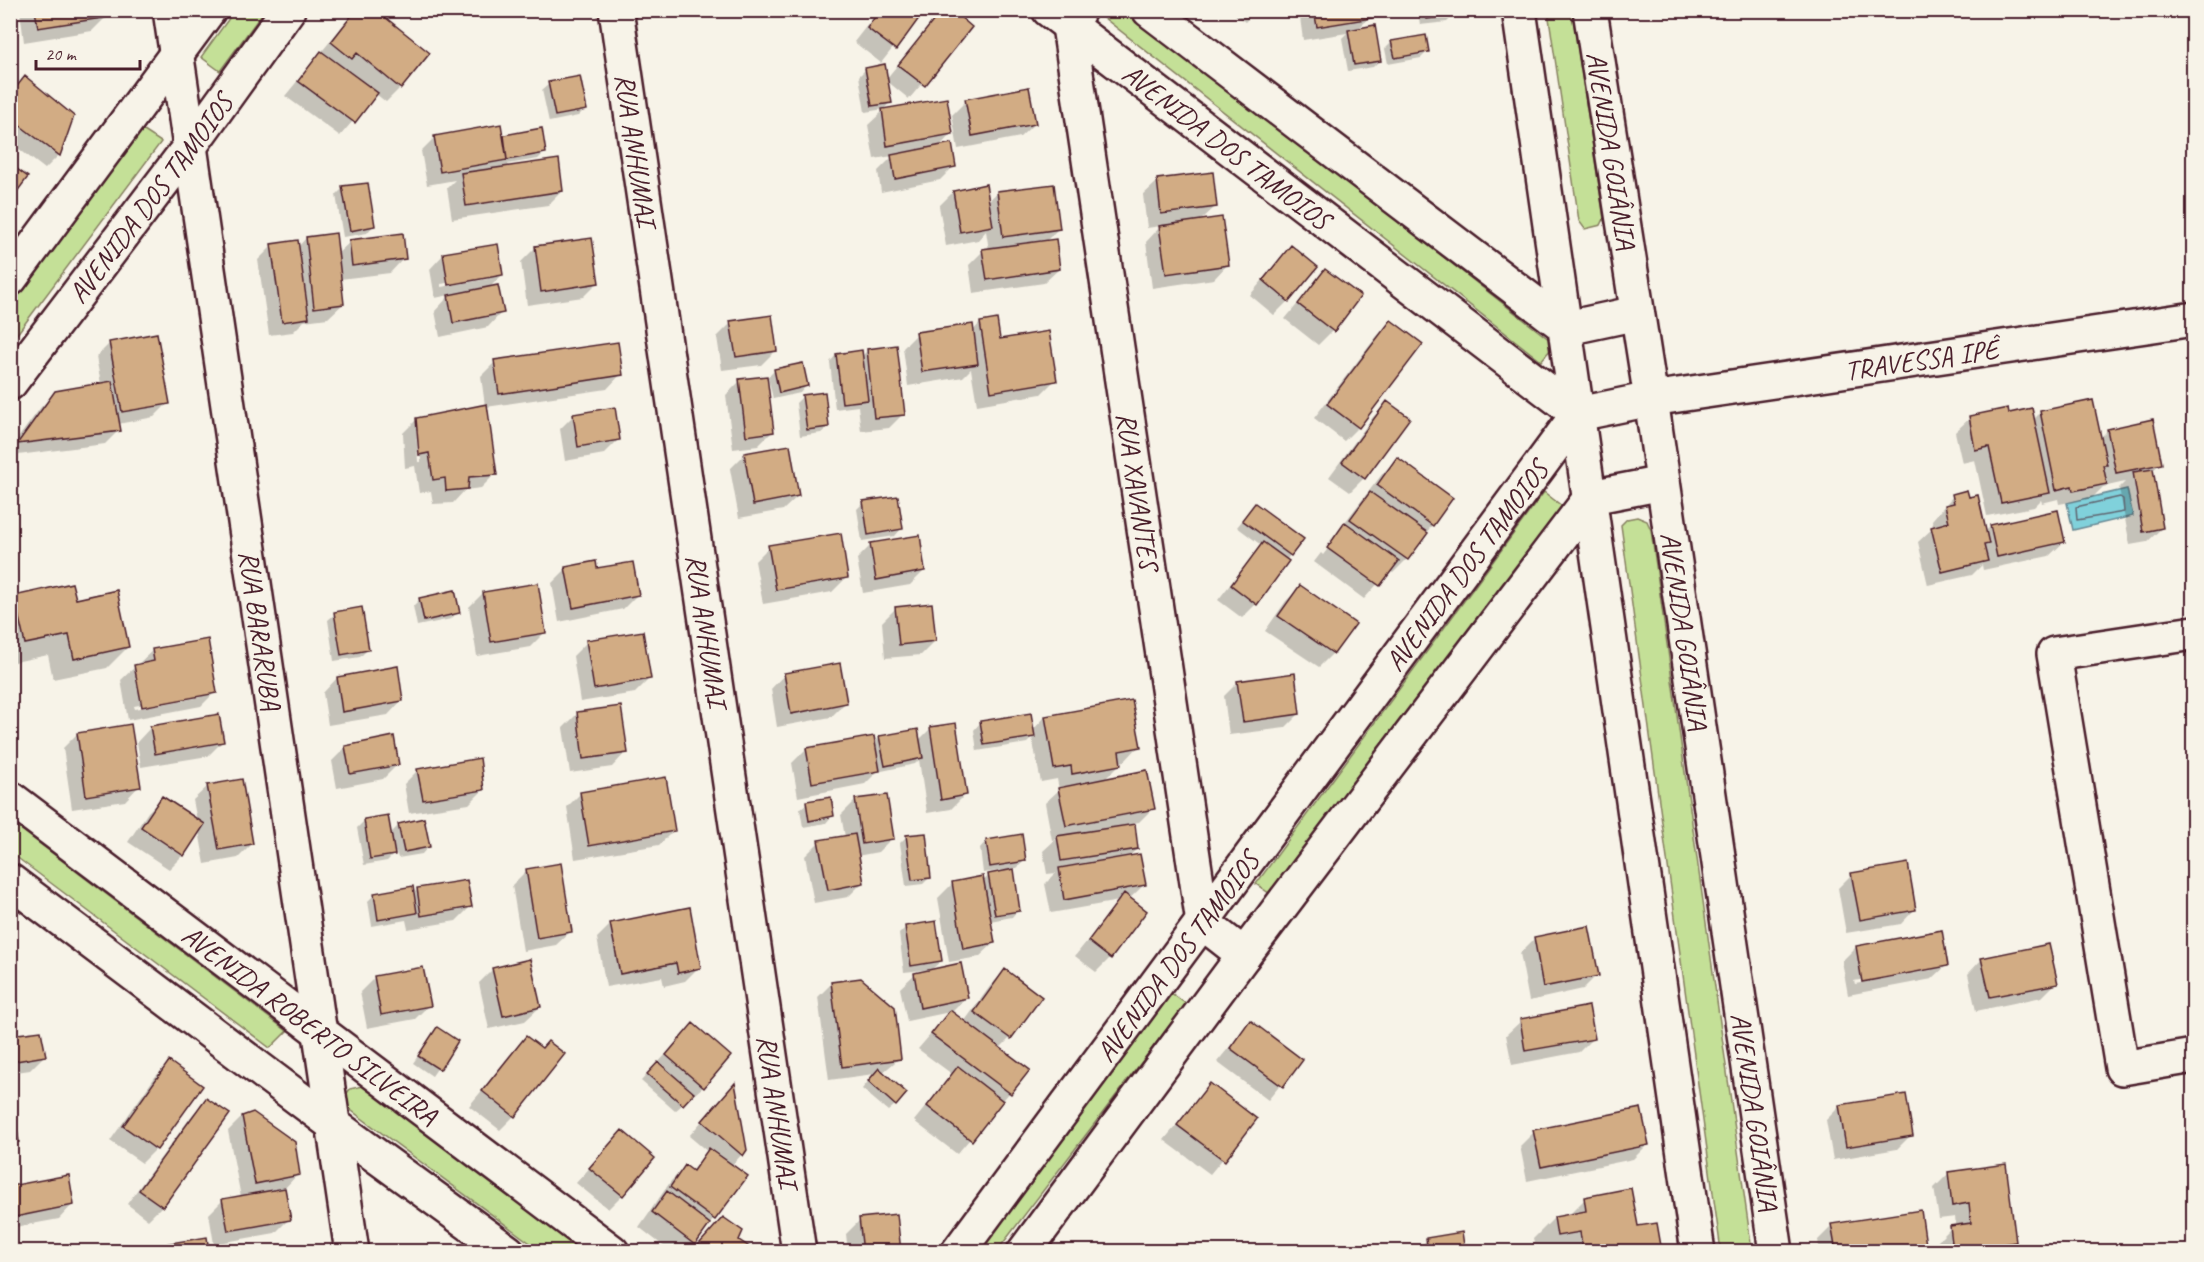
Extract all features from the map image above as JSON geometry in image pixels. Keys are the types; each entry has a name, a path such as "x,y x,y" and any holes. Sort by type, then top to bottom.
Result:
{"street":[{"name":"RUA BARARUBA","path":"170,10 188,149 352,1251"},
{"path":"10,279 209,10"},
{"name":"AVENIDA DOS TAMOIOS","path":"10,383 188,149 288,10"},
{"name":"RUA ANHUMAI","path":"616,10 799,1251"},
{"path":"1149,10 1566,328 1637,313"},
{"path":"1520,10 1698,1251"},
{"name":"AVENIDA GOIÂNIA","path":"1590,10 1651,399 1776,1251"},
{"name":"AVENIDA DOS TAMOIOS","path":"958,1251 1578,414 1065,16"},
{"name":"RUA XAVANTES","path":"1065,16 1203,923"},
{"name":"TRAVESSA IPÊ","path":"1578,414 1651,399 2193,320"},
{"path":"1591,497 1663,483"},
{"name":"AVENIDA DOS TAMOIOS","path":"1024,1251 1244,955 1591,497"},
{"path":"2193,633 2054,654 2122,1068 2193,1056"},
{"name":"AVENIDA ROBERTO SILVEIRA","path":"10,798 612,1251"},
{"path":"10,881 334,1125 508,1251"},
{"path":"1203,923 1244,955"}],"green space":[{"path":"235,10 264,11 220,71 201,57"},
{"path":"1094,10 1128,11 1555,344 1541,361"},
{"path":"1548,11 1572,11 1604,219 1601,225 1585,229 1579,221"},
{"path":"141,129 161,142 11,342 10,304"},
{"path":"1544,492 1563,507 1276,898 1256,884"},
{"path":"1637,517 1647,521 1651,530 1752,1251 1721,1251 1621,525 1627,519"},
{"path":"11,822 287,1031 270,1048 11,853"},
{"path":"1163,987 1186,1004 997,1251 964,1252"},
{"path":"363,1086 587,1251 541,1251 348,1108 345,1096 350,1089"}],"water":[{"path":"2127,489 2133,516 2073,530 2067,503"}],"building":[{"path":"35,10 107,10 108,17 38,28"},
{"path":"356,10 376,10 430,53 401,89 357,53 352,59 331,42"},
{"path":"880,10 925,10 896,50 867,28"},
{"path":"942,10 952,10 972,27 925,86 898,65"},
{"path":"1314,10 1371,10 1372,18 1317,27"},
{"path":"1425,10 1455,10 1456,15 1427,19"},
{"path":"1375,25 1381,61 1354,65 1348,30"},
{"path":"1426,35 1429,52 1395,58 1391,41"},
{"path":"321,51 378,93 355,123 298,81"},
{"path":"885,64 892,103 872,106 865,68"},
{"path":"25,76 74,116 60,156 10,118 10,95"},
{"path":"580,76 587,110 555,116 548,82"},
{"path":"1029,87 1036,124 972,136 965,99"},
{"path":"947,98 953,134 887,146 882,109"},
{"path":"501,124 507,160 440,172 434,136"},
{"path":"542,128 546,153 507,160 504,135"},
{"path":"952,143 956,167 895,179 891,155"},
{"path":"559,159 563,191 466,206 461,173"},
{"path":"10,164 28,177 10,201"},
{"path":"1213,172 1217,207 1161,214 1157,179"},
{"path":"368,183 375,226 350,231 342,186"},
{"path":"986,184 993,226 960,232 953,191"},
{"path":"1054,184 1060,229 1003,237 997,191"},
{"path":"1222,217 1229,265 1166,274 1159,226"},
{"path":"336,233 344,304 314,308 306,237"},
{"path":"403,233 406,259 352,266 349,240"},
{"path":"592,238 599,283 541,292 535,246"},
{"path":"1056,239 1060,269 987,280 982,249"},
{"path":"298,240 309,318 282,322 271,244"},
{"path":"498,244 503,275 448,285 443,253"},
{"path":"1291,245 1318,267 1289,302 1263,280"},
{"path":"1325,269 1361,296 1334,332 1298,304"},
{"path":"498,285 504,313 453,323 448,295"},
{"path":"772,315 777,351 736,357 730,321"},
{"path":"997,319 1000,339 1049,331 1057,381 991,392 980,322"},
{"path":"1391,320 1423,344 1359,428 1327,404"},
{"path":"973,324 978,364 922,372 916,332"},
{"path":"157,333 170,404 122,412 109,342"},
{"path":"618,342 623,375 499,394 494,360"},
{"path":"897,345 905,415 874,418 867,349"},
{"path":"862,350 868,400 842,403 836,354"},
{"path":"803,363 808,386 779,393 774,369"},
{"path":"767,376 774,432 746,436 739,379"},
{"path":"112,381 121,431 17,444 55,391"},
{"path":"825,392 829,427 807,430 802,395"},
{"path":"2093,400 2107,465 2103,465 2107,484 2073,491 2072,486 2056,490 2040,411"},
{"path":"1387,401 1410,418 1365,479 1342,462"},
{"path":"487,404 497,475 469,477 468,489 446,491 445,478 433,480 429,453 419,455 416,418"},
{"path":"615,407 620,440 578,447 573,414"},
{"path":"2008,408 2009,413 2032,408 2050,493 2001,503 1989,447 1975,450 1969,416"},
{"path":"2153,419 2162,464 2116,473 2107,429"},
{"path":"790,445 799,496 753,505 744,453"},
{"path":"1397,457 1453,498 1433,526 1377,485"},
{"path":"2153,469 2163,528 2143,532 2133,472"},
{"path":"1967,490 1969,497 1978,495 1989,544 1984,545 1988,561 1942,572 1931,527 1949,522 1945,505 1954,503 1952,494"},
{"path":"1370,492 1428,533 1408,560 1350,519"},
{"path":"898,496 903,529 868,535 863,501"},
{"path":"1255,503 1304,539 1291,556 1242,520"},
{"path":"2058,510 2065,542 1997,557 1990,525"},
{"path":"1345,522 1399,561 1380,586 1327,548"},
{"path":"841,533 848,578 776,590 768,545"},
{"path":"920,535 925,571 876,580 870,543"},
{"path":"1263,542 1289,561 1257,605 1231,585"},
{"path":"596,561 597,568 633,562 639,595 573,608 565,567"},
{"path":"72,583 76,599 117,590 129,647 74,659 69,635 25,644 14,596"},
{"path":"538,583 546,633 491,642 483,592"},
{"path":"1300,585 1356,624 1334,654 1278,616"},
{"path":"455,590 460,613 424,621 419,598"},
{"path":"932,603 936,641 899,645 895,607"},
{"path":"362,607 369,650 341,655 334,612"},
{"path":"643,631 651,679 594,689 586,640"},
{"path":"208,639 217,693 142,707 134,665 154,661 152,649"},
{"path":"840,663 847,703 791,714 784,673"},
{"path":"398,666 403,701 342,712 337,677"},
{"path":"1295,673 1300,714 1243,722 1237,681"},
{"path":"1132,700 1141,747 1119,751 1121,765 1072,774 1071,766 1054,769 1045,716"},
{"path":"621,706 628,753 583,759 577,712"},
{"path":"1031,713 1035,737 984,745 980,721"},
{"path":"219,714 224,742 155,754 150,726"},
{"path":"956,723 967,795 941,800 930,727"},
{"path":"131,724 141,787 86,796 77,733"},
{"path":"918,729 923,758 885,766 879,736"},
{"path":"394,736 399,765 350,774 345,746"},
{"path":"874,736 880,771 812,783 806,748"},
{"path":"480,758 484,790 423,800 417,769"},
{"path":"1147,770 1155,809 1066,826 1058,788"},
{"path":"666,777 675,831 589,846 580,792"},
{"path":"242,779 253,844 219,850 207,785"},
{"path":"887,795 894,839 862,844 855,799"},
{"path":"162,796 205,824 184,856 141,827"},
{"path":"831,797 834,816 809,821 806,801"},
{"path":"388,815 395,855 370,859 364,819"},
{"path":"424,818 430,847 404,852 398,824"},
{"path":"1135,824 1138,849 1061,861 1057,836"},
{"path":"926,833 931,878 912,880 906,835"},
{"path":"855,834 864,883 828,890 818,840"},
{"path":"1022,834 1026,861 990,867 986,840"},
{"path":"1140,854 1146,885 1064,900 1059,868"},
{"path":"561,863 572,932 537,938 526,869"},
{"path":"1908,863 1916,910 1860,920 1851,873"},
{"path":"1014,869 1020,911 995,915 988,874"},
{"path":"983,876 995,943 963,949 952,882"},
{"path":"467,880 472,907 421,916 417,888"},
{"path":"413,886 417,913 378,920 374,893"},
{"path":"1124,893 1147,911 1111,959 1088,941"},
{"path":"690,907 701,968 678,973 676,963 620,974 610,923"},
{"path":"936,921 942,961 911,966 905,926"},
{"path":"1589,926 1599,976 1543,987 1534,937"},
{"path":"1942,930 1948,966 1862,982 1856,946"},
{"path":"2049,944 2058,984 1990,997 1981,958"},
{"path":"530,959 541,1007 503,1016 492,968"},
{"path":"961,963 968,998 920,1008 914,973"},
{"path":"423,967 431,1006 381,1015 374,976"},
{"path":"1005,969 1042,997 1011,1039 974,1012"},
{"path":"861,978 895,1007 901,1059 842,1067 831,982"},
{"path":"1589,1006 1595,1039 1525,1051 1520,1019"},
{"path":"950,1010 1030,1070 1011,1094 931,1034"},
{"path":"1250,1020 1303,1060 1283,1087 1230,1048"},
{"path":"693,1023 731,1056 704,1088 666,1055"},
{"path":"437,1027 458,1041 440,1070 418,1056"},
{"path":"41,1031 46,1056 10,1062 10,1035"},
{"path":"526,1036 542,1048 548,1041 565,1054 515,1117 482,1091"},
{"path":"169,1061 203,1086 157,1150 123,1126"},
{"path":"658,1062 694,1093 683,1105 647,1074"},
{"path":"958,1066 1003,1101 972,1141 927,1106"},
{"path":"879,1068 907,1093 896,1106 868,1081"},
{"path":"735,1083 747,1150 743,1156 702,1121"},
{"path":"1210,1083 1257,1119 1225,1161 1177,1125"},
{"path":"1906,1094 1913,1136 1846,1147 1839,1105"},
{"path":"206,1098 230,1114 163,1207 139,1190"},
{"path":"1641,1108 1649,1145 1541,1167 1533,1130"},
{"path":"253,1112 295,1142 300,1175 255,1184 242,1116"},
{"path":"15,1115 19,1142 10,1143 10,1116"},
{"path":"622,1130 655,1158 623,1196 589,1168"},
{"path":"709,1148 748,1176 715,1220 670,1187 685,1165 693,1171"},
{"path":"2006,1164 2016,1242 1953,1251 1950,1226 1971,1223 1969,1203 1952,1206 1948,1172"},
{"path":"69,1175 74,1205 10,1218 10,1186"},
{"path":"285,1188 291,1220 228,1231 222,1199"},
{"path":"1631,1188 1638,1226 1657,1223 1661,1246 1646,1249 1646,1252 1583,1252 1580,1232 1557,1236 1554,1217 1586,1211 1584,1197"},
{"path":"667,1191 710,1224 695,1245 652,1212"},
{"path":"1921,1210 1927,1252 1836,1252 1831,1224"},
{"path":"897,1214 901,1252 863,1252 859,1218"},
{"path":"723,1217 743,1231 739,1240 757,1252 692,1252"},
{"path":"1462,1232 1465,1252 1428,1252 1426,1238"},
{"path":"207,1237 209,1252 135,1252 135,1249"}]}
